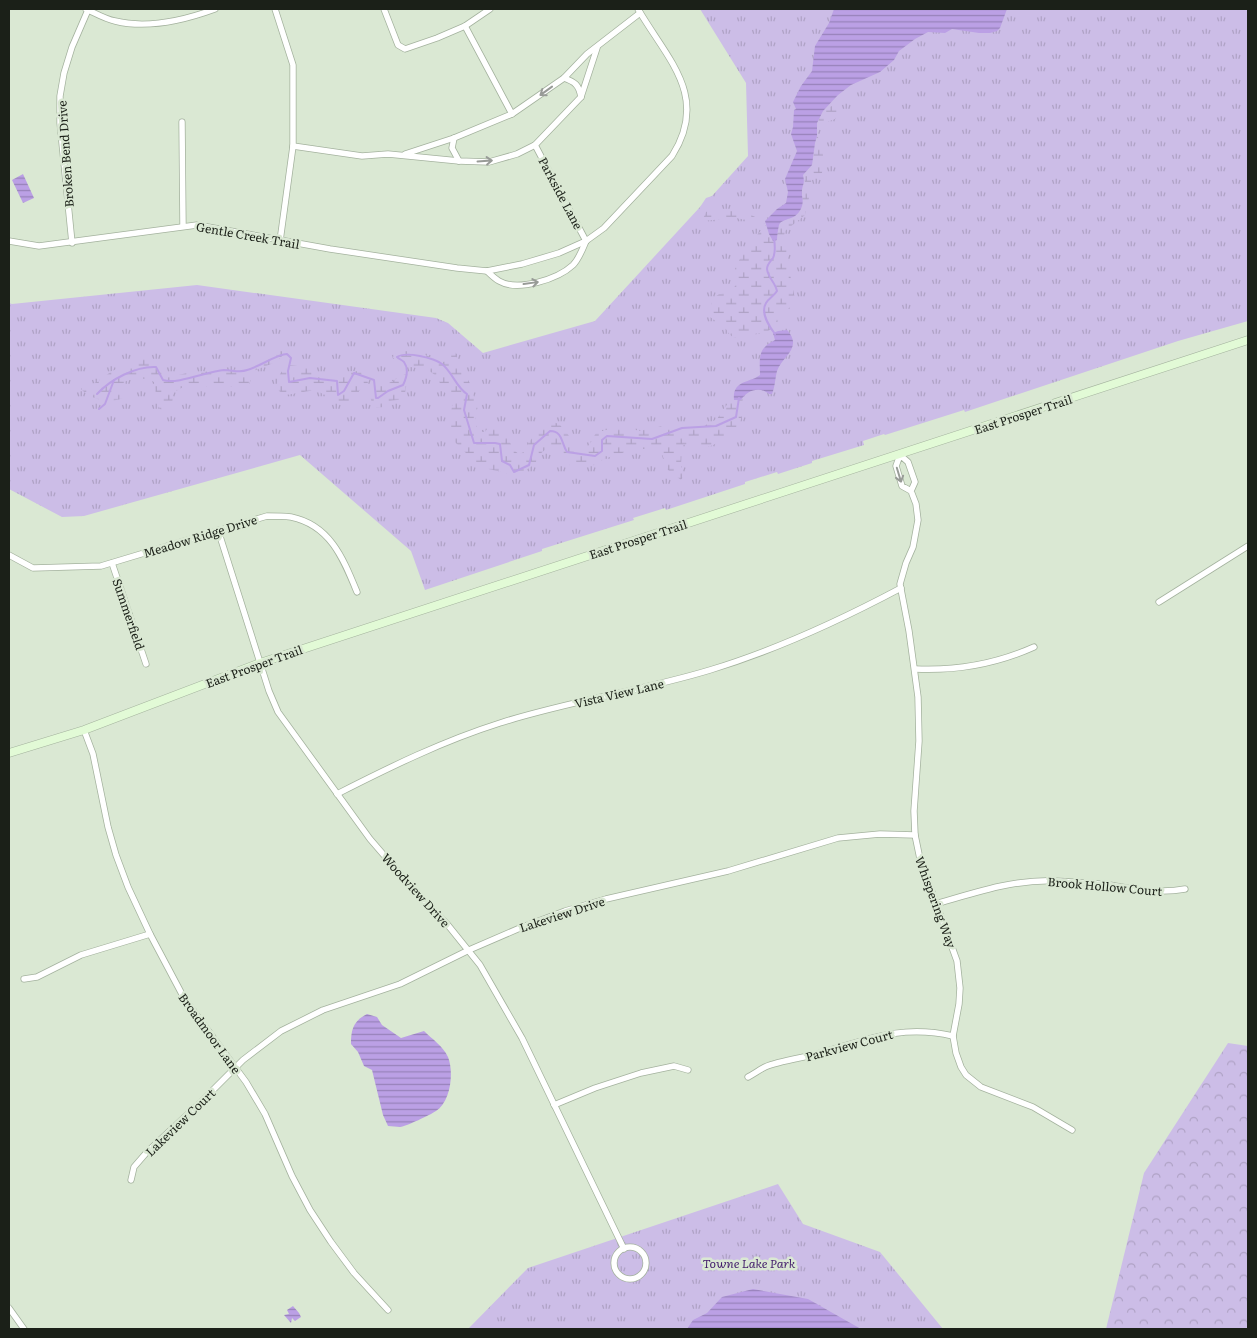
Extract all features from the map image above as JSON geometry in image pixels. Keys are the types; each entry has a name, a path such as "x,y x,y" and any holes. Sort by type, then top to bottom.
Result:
{"main road":[{"name":"East Prosper Trail","path":"9,753 84,730 260,663 1248,340"},
{"name":"East Prosper Trail","path":"9,749 31,746"}],"street":[{"path":"87,10 115,21 144,24 174,20 215,9"},
{"path":"275,9 294,66 293,146 280,241"},
{"path":"384,9 398,45 405,49 465,26 490,9"},
{"name":"Broken Bend Drive","path":"72,243 60,123 60,96 64,73 72,47 87,10"},
{"path":"402,155 454,138 512,114 564,78 588,54 639,11"},
{"name":"Gentle Creek Trail","path":"9,241 39,246 197,225 280,241 414,262 487,271 522,264 559,253 586,241 604,228 672,156 680,144 686,125 686,90 678,73 639,11"},
{"path":"465,26 512,114"},
{"path":"293,146 362,156 388,154 459,161 490,162 517,154 535,145 581,97 597,48"},
{"path":"564,78 576,82 581,97"},
{"path":"182,122 183,226"},
{"path":"454,138 452,148 459,161"},
{"name":"Parkside Lane","path":"535,145 586,241"},
{"name":"Gentle Creek Trail","path":"487,271 499,281 512,285 538,283 562,273 575,264 586,241"},
{"name":"Whispering Way","path":"911,491 902,486 896,466 900,455 908,462 914,482 911,491 917,512 917,531 913,547 900,579 918,696 919,741 914,811 915,835 920,859 954,949 960,976 959,1004 953,1036 958,1061 966,1075 973,1082 990,1092 1033,1107 1072,1130"},
{"name":"Meadow Ridge Drive","path":"9,555 33,568 101,566 267,516 291,517 315,526 331,542 344,559 357,592"},
{"name":"Woodview Drive","path":"218,530 269,691 278,712 370,839 469,950 480,965 502,1001 624,1249"},
{"path":"1159,602 1248,546"},
{"name":"Summerfield","path":"112,563 146,664"},
{"name":"Vista View Lane","path":"337,794 412,757 499,723 540,711 660,684 708,671 751,656 832,623 901,588"},
{"path":"915,670 947,670 979,665 1002,660 1034,647"},
{"name":"Broadmoor Lane","path":"84,730 93,754 108,827 116,855 137,908 150,934 184,998 246,1082 265,1114 292,1176 314,1217 330,1242 388,1310"},
{"name":"Lakeview Drive","path":"235,1067 261,1045 309,1016 344,1001 400,984 469,950 565,911 606,899 728,871 823,842 857,835 915,835"},
{"name":"Brook Hollow Court","path":"936,904 1004,885 1044,881 1109,885 1172,892 1186,889"},
{"path":"24,979 37,977 81,955 150,934"},
{"name":"Parkview Court","path":"748,1077 766,1066 882,1035 909,1031 953,1036"},
{"path":"554,1105 595,1088 641,1073 674,1066 688,1070"},
{"name":"Lakeview Court","path":"130,1180 134,1167 147,1152 202,1101 235,1067"},
{"path":"624,1249 636,1249 644,1256 645,1268 642,1274 636,1278 623,1278 615,1268 616,1256 624,1249"},
{"path":"9,1308 24,1329"}],"green space":[{"path":"700,9 1248,9 1248,321 1178,341 965,412 964,410 884,434 863,441 864,445 812,461 812,463 745,482 745,484 666,510 665,508 633,518 634,520 542,549 542,551 425,590 411,551 300,455 84,516 62,517 9,489 9,303 197,285 436,318 448,323 483,353 595,321 700,207 706,198 712,196 748,156 746,83"},
{"path":"835,105 839,106 835,119 817,126 823,112"},
{"path":"817,136 822,149 822,173 811,177 812,185 805,215 785,231 784,235 788,245 791,282 796,303 781,314 775,327 750,336 740,332 736,338 710,317 712,301 718,295 734,287 737,280 735,268 741,256 766,225 770,237 778,233 783,221 794,218 803,197 802,192 805,182 803,176 812,161"},
{"path":"738,208 759,219 767,218 765,224 736,218 702,221 706,212 710,210 716,209 723,212"},
{"path":"410,346 420,353 444,362 450,358 450,350 454,349 459,364 472,387 474,398 478,405 475,421 478,432 485,432 489,426 500,428 519,454 524,452 539,431 551,422 557,423 565,430 578,450 587,446 596,433 612,428 628,427 638,431 668,425 678,428 704,426 717,419 733,396 734,400 741,400 743,396 742,417 731,433 715,444 705,447 690,444 682,446 681,465 684,475 681,480 668,470 660,449 655,447 631,449 606,458 594,465 581,468 571,467 556,446 546,449 540,454 535,464 523,472 514,475 484,468 472,462 453,440 448,425 453,402 452,398 446,394 436,376 431,372 410,367 393,358 394,354 400,351 411,350"},
{"path":"278,349 285,351 289,355 283,355 276,362 248,373 251,378 249,385 246,387 226,386 219,392 203,385 183,387 173,393 172,406 161,410 158,406 154,382 147,379 135,379 124,382 126,385 123,398 112,401 95,398 81,389 97,382 112,371 148,356 156,361 165,375 170,377 187,373 245,369 266,359"},
{"path":"290,365 313,368 317,373 331,378 342,372 360,371 366,373 368,384 359,391 358,400 347,406 315,390 286,395 279,391 278,379 286,367"},
{"path":"405,374 408,375 404,399 390,401 383,407 375,408 370,395 375,382 389,383"},
{"path":"1228,1043 1248,1046 1248,1329 1106,1329 1144,1173"},
{"name":"Towne Lake Park","path":"778,1184 803,1224 880,1252 943,1329 468,1329 528,1268"}],"shaded area":[{"path":"834,9 1007,9 997,31 979,33 952,29 945,33 928,32 899,51 894,60 880,72 851,85 838,95 823,111 817,123 817,136 812,165 803,175 803,202 800,211 797,215 783,221 779,225 777,240 773,241 765,221 786,203 788,192 785,179 797,151 791,134 794,110 796,109 793,102 801,86 812,71 815,46 829,23"},
{"path":"23,174 34,198 23,203 12,180"},
{"path":"787,330 793,342 792,347 777,371 772,394 762,390 754,390 741,400 734,400 734,394 739,385 760,375 761,353 766,346 775,340 773,333"},
{"path":"367,1014 377,1017 382,1025 401,1038 424,1031 446,1053 451,1070 450,1086 445,1100 436,1111 400,1127 388,1126 383,1115 372,1070 364,1066 358,1052 351,1044 354,1026"},
{"path":"753,1289 808,1299 861,1329 687,1329 693,1320 707,1313 722,1297"},
{"path":"293,1306 301,1317 295,1321 292,1318 291,1323 284,1315 289,1314 287,1310"}],"waterway":[{"path":"774,238 775,253 767,269 777,291 766,303 764,311 766,319 775,334"},
{"path":"97,394 109,383 124,374 148,367 156,367 163,380 176,381 217,371 244,371 287,354 291,358 288,371 289,382 310,378 337,381 338,395 344,391 354,373 374,380 376,398 378,398 388,391 403,385 407,371 404,362 397,357 401,355 420,356 442,364 460,388 467,394 464,410 474,443 500,444 502,461 510,465 514,472 529,465 534,445 550,431 560,435 567,452 595,456 602,451 602,440 607,436 652,439 682,428 716,426 736,417 739,398"},
{"path":"99,409 105,404 114,380"}]}
